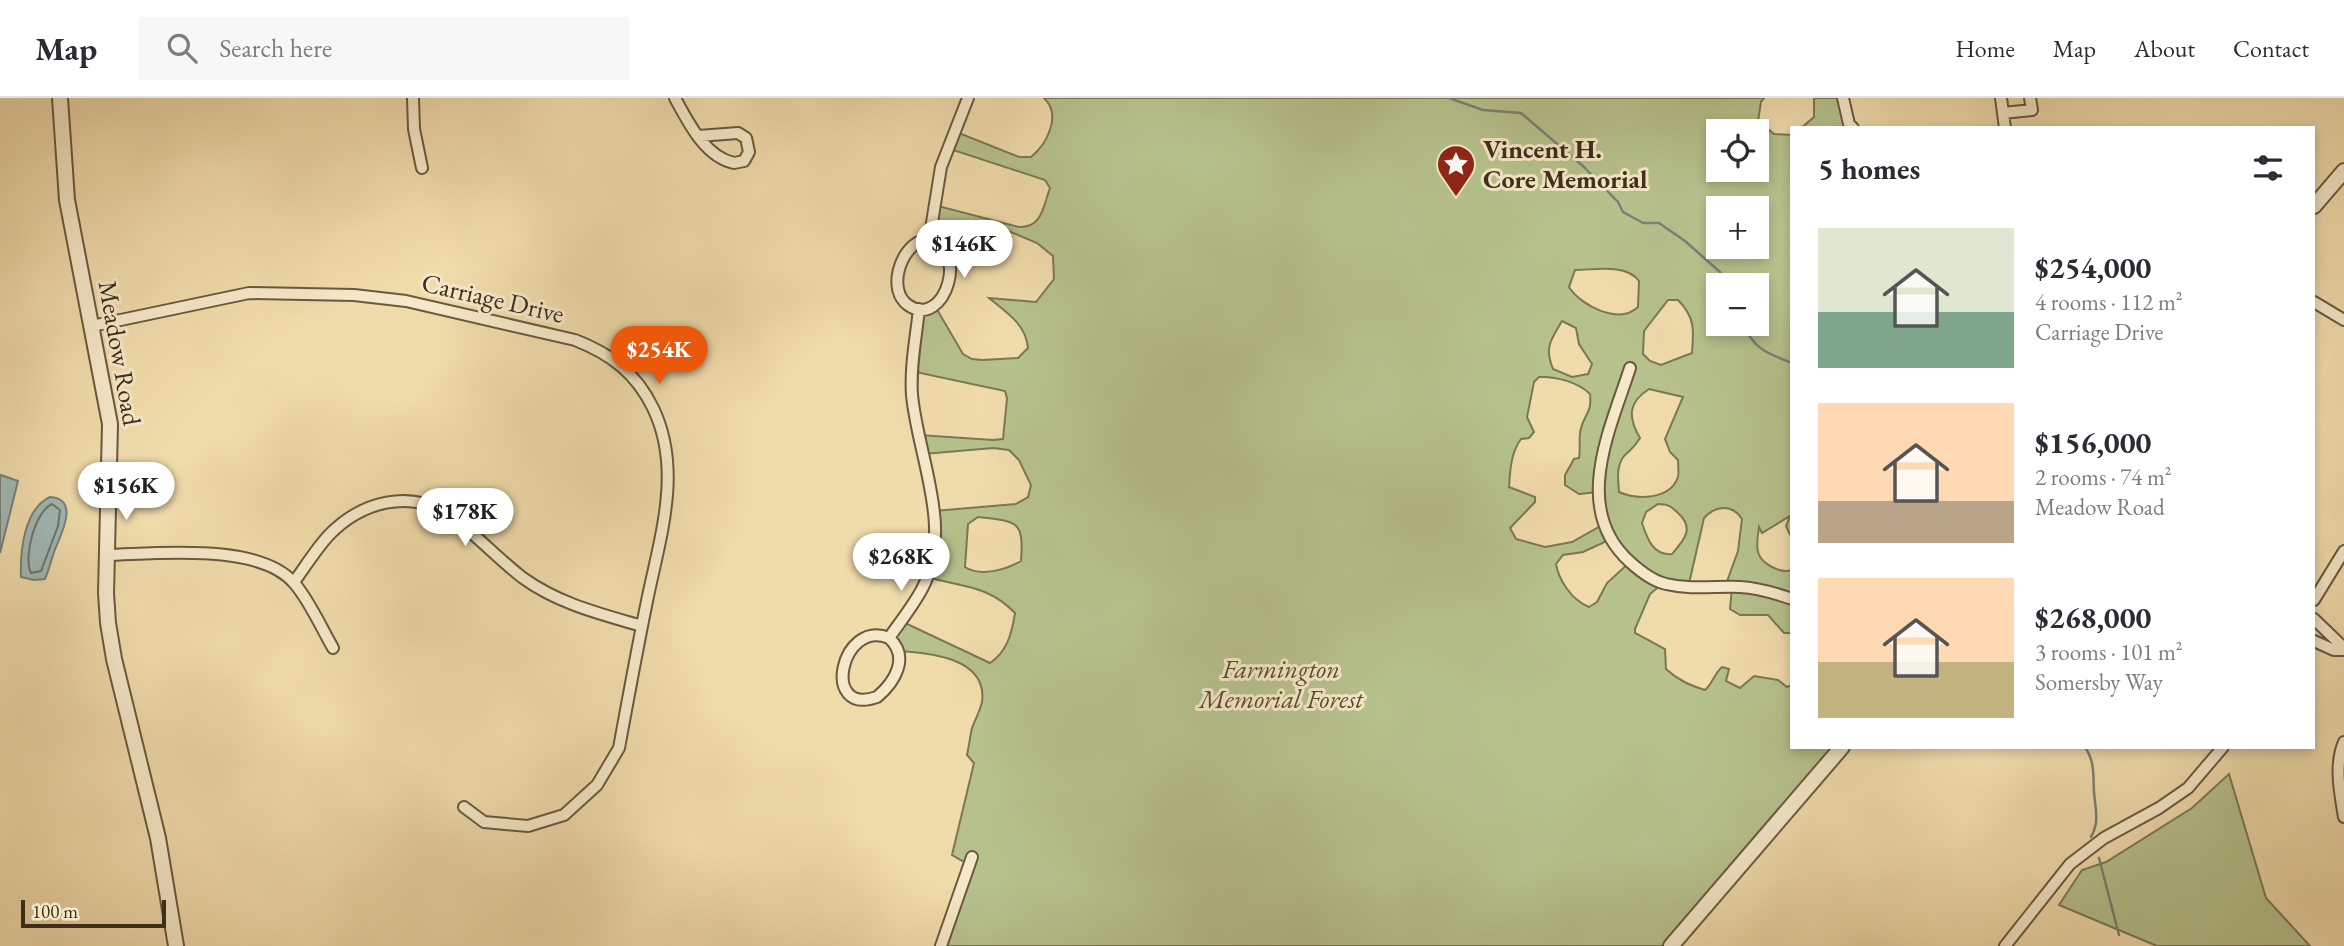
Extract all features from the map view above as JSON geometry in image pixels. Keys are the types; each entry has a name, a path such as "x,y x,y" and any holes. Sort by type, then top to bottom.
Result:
{"street":[{"name":"Meadow Road","path":"60,98 68,202 110,424 106,593 114,659 158,838 176,946"},
{"path":"413,98 414,129 422,168"},
{"path":"675,98 698,136 709,149 729,162 739,163 750,152 746,138 738,133 698,136"},
{"path":"929,241 942,167 968,98"},
{"path":"1843,98 1851,126"},
{"path":"2001,98 2005,126"},
{"path":"2003,113 2032,110 2030,98"},
{"path":"2315,205 2344,171"},
{"path":"929,241 944,249 948,256 949,274 942,300 928,309 919,309 906,303 901,297 898,290 899,273 908,249 929,241"},
{"name":"Carriage Drive","path":"92,326 249,293 354,295 406,301 575,340 616,360 634,377 646,394 665,439 668,489 619,748 597,785 564,815 528,827 484,822 464,807"},
{"path":"2315,303 2344,320"},
{"path":"889,638 923,588 932,561 935,532 933,503 912,398 911,371 919,309"},
{"path":"1630,368 1603,452 1597,480 1599,506 1620,553 1641,572 1662,583 1688,588 1741,587 1790,598"},
{"path":"294,582 329,535 366,508 400,500 416,502 447,514 523,578 545,592 570,604 642,626"},
{"path":"2315,598 2344,551"},
{"path":"107,555 224,554 265,565 294,582 333,648"},
{"path":"2315,620 2344,649 2334,650 2315,641"},
{"path":"882,635 889,638 896,644 901,660 894,676 877,697 860,700 853,697 841,678 849,655 867,637 882,635"},
{"path":"2344,742 2341,749 2339,783 2344,817"},
{"path":"1671,946 1840,749"},
{"path":"2005,946 2070,864 2104,838 2160,808 2188,788 2222,749"},
{"path":"941,946 972,856"}],"green space":[{"name":"Farmington Memorial Forest","path":"1044,98 1764,98 1758,119 1706,119 1706,182 1769,182 1769,130 1774,134 1790,135 1790,516 1762,533 1759,527 1757,546 1760,556 1767,564 1782,571 1790,570 1790,633 1784,633 1768,615 1740,615 1730,609 1732,587 1725,587 1738,551 1742,519 1733,510 1723,508 1704,518 1688,588 1662,584 1650,594 1635,633 1665,649 1666,669 1679,679 1699,688 1705,690 1722,667 1729,669 1726,681 1740,688 1754,676 1778,680 1787,687 1790,686 1790,749 1840,749 1671,946 941,946 969,865 952,855 974,763 967,755 972,728 982,702 981,687 976,676 967,667 941,656 900,651 889,638 901,621 990,663 996,659 1005,648 1015,613 985,592 927,577 934,511 1016,504 1028,497 1031,485 1019,460 1009,450 993,448 924,454 920,435 1003,439 1007,398 1005,391 911,371 919,309 935,306 963,354 972,359 1018,358 1028,348 1019,325 989,298 1036,302 1054,279 1053,256 1037,243 1006,230 966,235 931,224 934,205 1019,227 1033,224 1043,209 1050,188 1045,180 947,148 954,131 1019,157 1031,157 1047,137 1052,113","holes":["1575,270 1618,270 1633,275 1639,281 1638,307 1630,312 1611,314 1582,301 1569,287","1668,300 1678,300 1688,312 1692,324 1692,353 1661,365 1650,361 1643,354 1644,331","1562,321 1576,328 1579,344 1592,364 1588,374 1572,377 1553,369 1549,349","1539,377 1552,378 1579,386 1590,394 1589,409 1580,432 1579,458 1574,459 1565,475 1565,485 1579,494 1598,492 1604,524 1572,542 1545,547 1516,539 1510,528 1535,502 1535,497 1509,487 1515,450 1521,439 1529,438 1534,432 1527,417 1534,382","1649,389 1683,397 1665,439 1670,452 1678,460 1678,477 1674,485 1661,494 1643,497 1626,495 1619,492 1618,473 1624,456 1640,438 1633,423 1634,404","1658,504 1668,505 1684,519 1686,535 1672,554 1660,552 1652,545 1642,523 1646,512","978,517 1002,520 1015,525 1021,537 1021,561 985,572 965,567 968,524","1611,539 1630,562 1607,583 1597,602 1589,607 1567,589 1556,564 1563,555 1583,552"]},
{"path":"1814,98 1843,98 1846,126 1803,126 1814,117"},
{"name":"Farmington Memorial Forest","path":"1790,516 1790,535 1786,526"},
{"path":"2229,774 2266,898 2310,946 2157,946 2059,905 2082,870 2106,862 2192,808"}],"water":[{"path":"0,475 18,481 0,553"},
{"path":"50,497 65,504 64,528 45,579 21,577 25,532 34,511"}],"waterway":[{"path":"1449,98 1483,110 1521,113 1583,166 1618,202 1623,212 1643,223 1659,223 1685,241 1721,273"},
{"path":"1750,336 1762,349 1790,362"},
{"path":"2086,749 2093,768 2096,814 2091,837"},
{"path":"2099,858 2119,935"}],"place":[{"name":"Vincent H. Core Memorial","path":"1456,198"}]}
